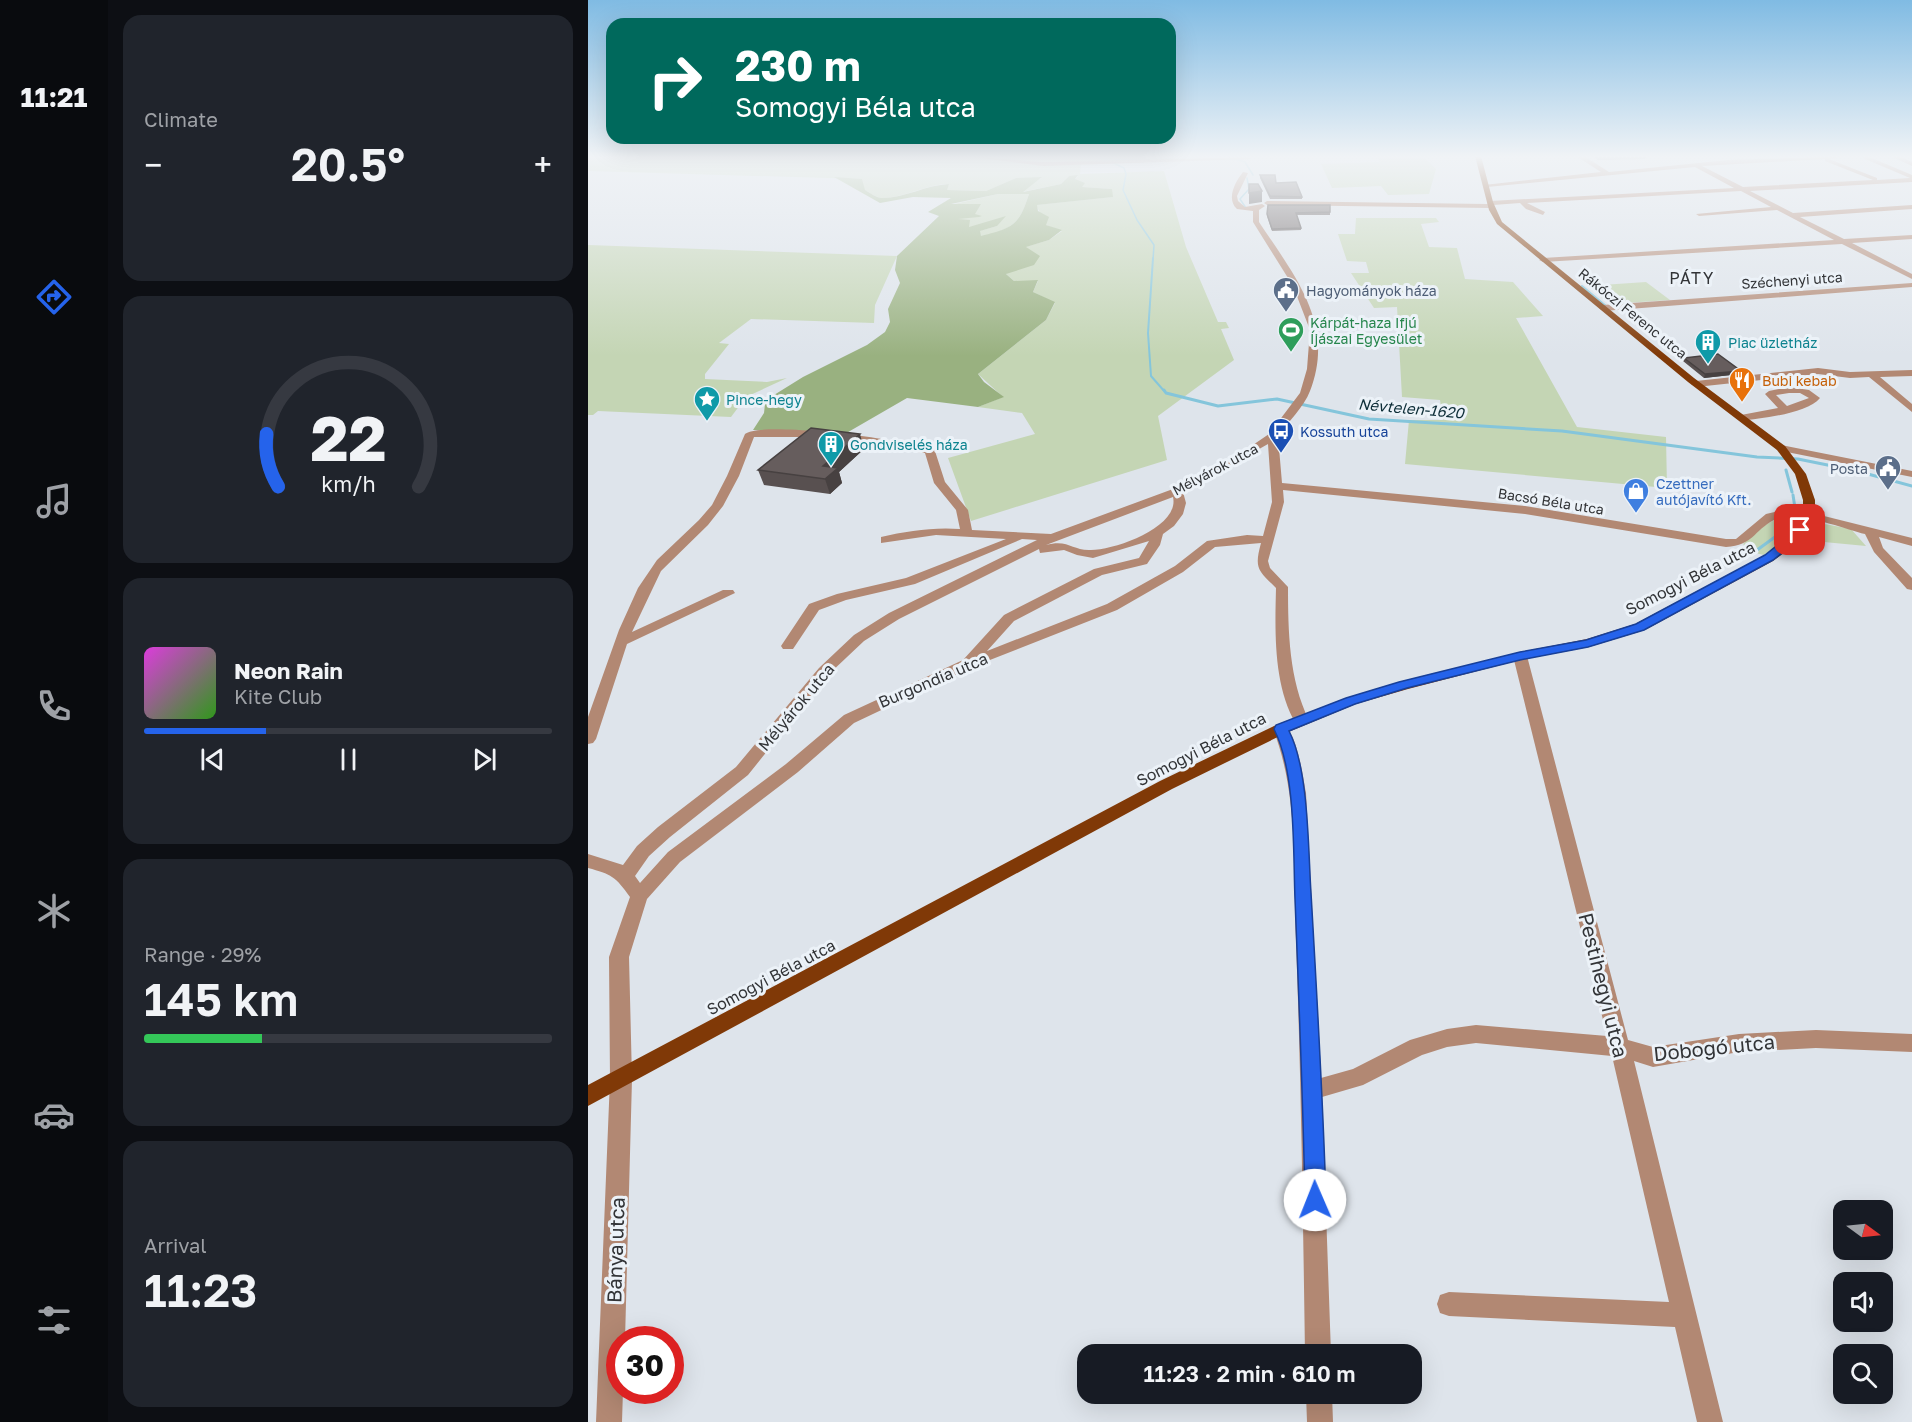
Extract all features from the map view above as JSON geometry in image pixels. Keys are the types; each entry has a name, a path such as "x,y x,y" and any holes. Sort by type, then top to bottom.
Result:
{"main road":[{"name":"Rákóczi Ferenc utca","path":"1497,222 1786,454 1800,474 1809,500 1809,517"},
{"name":"Somogyi Béla utca","path":"588,1096 1155,791 1281,729 1350,701 1404,685 1520,656 1588,643 1640,627 1769,558 1789,543 1809,517"}],"street":[{"name":"Mélyárok utca","path":"625,876 643,852 664,832 742,771 824,671 859,638 894,616 991,566 1054,537 1177,491 1251,451 1273,436 1305,393 1312,369 1314,330 1297,286 1256,222"},
{"path":"1807,222 1912,277"},
{"path":"1543,260 1912,237"},
{"name":"Széchenyi utca","path":"1603,308 1912,285"},
{"path":"1696,384 1818,371 1873,376 1912,373"},
{"path":"1873,376 1912,409"},
{"path":"1742,418 1786,411"},
{"path":"588,739 640,597 654,572 677,545 709,517 720,501 750,434 769,432 812,434 930,450 940,483 962,510 967,533"},
{"path":"1273,436 1278,502 1262,561 1264,569 1282,586 1281,614 1293,705 1301,720"},
{"path":"1786,454 1912,474"},
{"name":"Bacsó Béla utca","path":"1278,486 1525,510 1726,543 1739,542 1776,515 1792,512 1912,542"},
{"path":"957,584 1057,545 1070,546 1088,555 1124,546 1157,534 1180,508 1181,503 1177,491"},
{"name":"Mélyárok utca","path":"885,540 916,532 937,530 1019,537 1054,537"},
{"path":"1869,530 1878,549 1912,586"},
{"path":"968,664 1009,618 1098,572 1143,561 1154,545 1157,534"},
{"name":"Mélyárok utca","path":"788,646 814,607 842,597 910,581 1019,537"},
{"name":"Burgondia utca","path":"639,896 661,870 690,843 792,768 849,719 968,664 1112,607 1179,569 1211,544 1247,539 1268,540"},
{"path":"623,641 728,593"},
{"name":"Pestihegyi utca","path":"1520,656 1620,1047 1710,1422"},
{"path":"1281,729 1290,747 1299,820 1313,1090 1318,1344"},
{"path":"594,863 614,868 625,876 639,896 619,957 621,1079"},
{"path":"625,876 634,872 661,870"},
{"name":"Dobogó utca","path":"1313,1090 1356,1078 1417,1047 1447,1038 1476,1034 1620,1047 1653,1057 1738,1043 1816,1039 1910,1048"},
{"name":"Bánya utca","path":"609,1422 621,1079"},
{"path":"1449,1304 1685,1316"},
{"path":"1319,1404 1320,1422"}],"green space":[{"path":"932,222 970,222 969,227 985,222 1000,222 997,226 980,231 981,236 1000,231 1015,222 1047,222 1046,225 1062,230 1049,240 1026,247 1040,256 1034,265 1006,274 1014,281 1038,280 1033,292 1055,302 1046,320 978,374 984,382 1004,397 978,407 907,398 843,435 753,430 764,413 765,404 774,395 803,377 867,345 885,332 890,322 888,309 900,283 895,270 897,256"},
{"path":"962,222 1015,222 1007,228 981,237 979,231 997,226 968,227"},
{"path":"1045,222 1179,222 1186,247 1218,322 1226,322 1229,328 1221,329 1234,360 1158,416 1167,460 971,521 948,458 1035,434 1022,413 978,407 1003,397 978,374 1046,320 1055,303 1033,292 1038,281 1014,281 1006,274 1025,247 1049,240 1062,231"},
{"path":"1356,222 1436,222 1421,224 1429,247 1457,248 1465,279 1513,282 1543,316 1516,318 1577,427 1666,437 1667,488 1405,464 1409,420 1443,420 1440,400 1402,397 1397,307 1374,308 1351,273 1369,273 1366,262 1347,261 1338,234 1355,234"},
{"path":"588,245 897,256 875,305 874,323 751,319 719,343 729,344 705,374 705,379 767,382 787,378 746,397 731,417 598,411 593,415 588,415"},
{"path":"1646,282 1670,300 1610,304 1587,286"},
{"path":"1796,515 1798,524 1764,555 1751,552 1743,544 1773,521"},
{"path":"1814,522 1851,529 1866,546 1803,540"}],"building":[{"path":"1270,222 1299,222 1301,228 1272,229"},
{"name":"Piac üzletház","path":"1718,354 1741,371 1705,374 1684,358"},
{"path":"811,428 860,434 823,466 838,468 825,479 758,470"}],"waterway":[{"name":"Névtelen-1620","path":"1139,222 1154,245 1153,260"},
{"name":"Névtelen-1620","path":"1153,258 1148,333 1151,376 1165,392"},
{"path":"1582,286 1606,306"},
{"name":"Névtelen-1620","path":"1164,390 1166,393 1218,406 1277,399 1369,419 1562,431 1757,457 1798,459 1857,471 1912,486"},
{"path":"1786,470 1792,492"},
{"path":"1793,495 1795,508"},
{"path":"1753,553 1779,534 1795,516"}],"place":[{"name":"Hagyományok háza","path":"1286,313"},
{"name":"Kárpát-haza Ifjú Íjászai Egyesület","path":"1291,353"},
{"name":"Piac üzletház","path":"1708,365"},
{"name":"Bubi kebab","path":"1742,403"},
{"name":"Pince-hegy","path":"707,422"},
{"name":"Kossuth utca","path":"1281,454"},
{"name":"Gondviselés háza","path":"831,467"},
{"name":"Posta","path":"1888,491"},
{"name":"Czettner autójavító Kft.","path":"1636,514"}],"district":[{"name":"PÁTY","path":"1692,278"}],"route":[{"path":"1315,1200 1313,1090 1299,820 1290,747 1281,729 1350,701 1404,685 1457,670 1588,643 1640,627 1769,558 1789,543 1800,530"}]}
